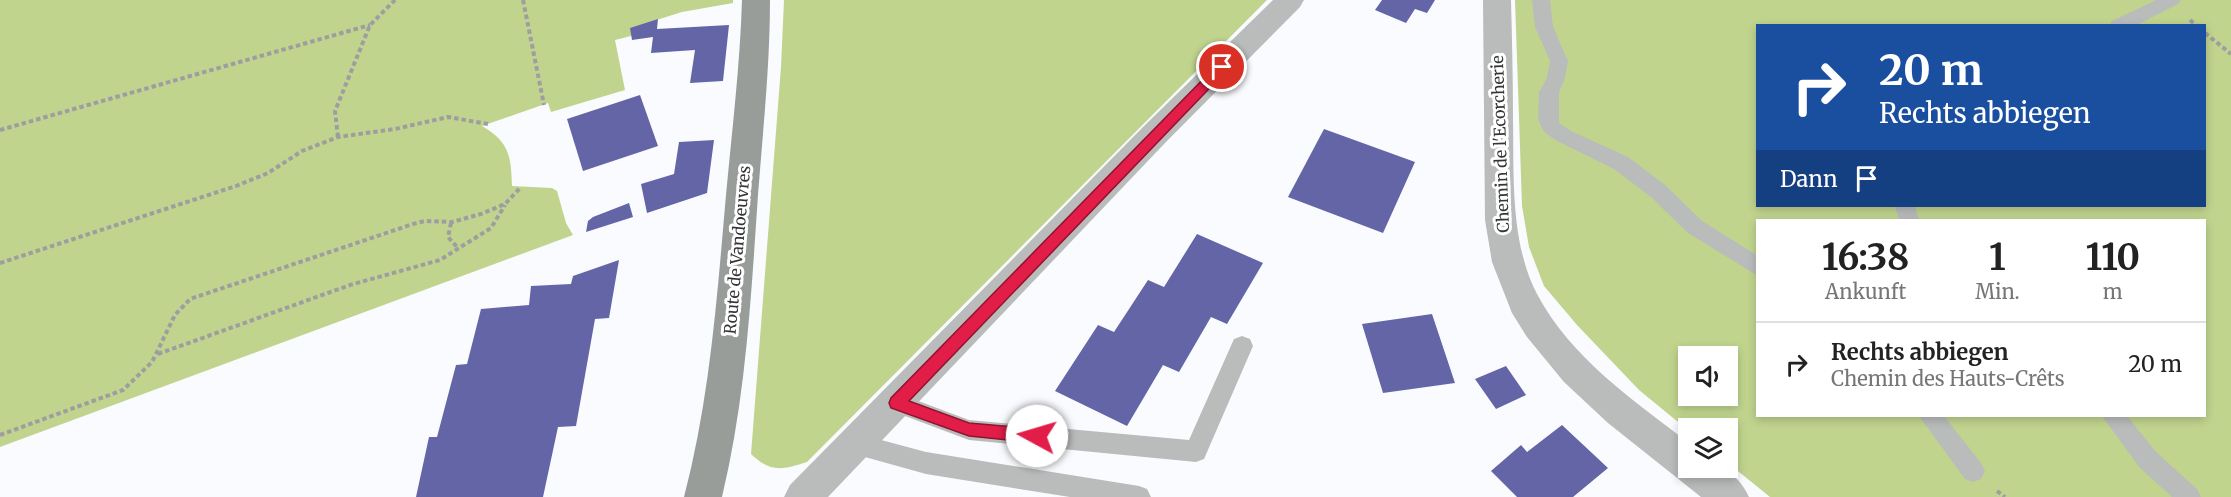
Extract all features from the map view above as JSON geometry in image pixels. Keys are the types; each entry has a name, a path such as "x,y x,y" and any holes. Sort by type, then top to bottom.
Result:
{"main road":[{"name":"Route de Vandoeuvres","path":"703,497 715,455 727,358 739,233 756,0"}],"street":[{"path":"803,497 897,403 1146,143 1290,0"},
{"name":"Chemin de l'Ecorcherie","path":"1497,0 1499,216 1513,278 1525,304 1548,338 1600,396 1678,456"},
{"path":"1706,478 1730,497"}],"lane":[{"path":"1541,0 1544,27 1558,62 1556,78 1549,92 1548,120 1551,127 1564,136 1621,163 1658,191 1695,227 1756,266"},
{"path":"2122,24 2172,0"},
{"path":"897,403 969,429 1196,451 1242,346"},
{"path":"1931,417 1974,471"},
{"path":"2114,417 2148,460 2189,497"},
{"path":"855,444 926,463 1139,497"}],"path":[{"path":"338,137 335,111 370,25 395,0"},
{"path":"523,0 544,105"},
{"path":"0,130 370,25"},
{"path":"2206,34 2231,54"},
{"path":"0,263 237,186 268,173 302,151 338,137 396,129 456,116 488,124"},
{"path":"158,354 350,285 393,272 429,265 440,260 491,228 505,204 520,187"},
{"path":"0,435 123,390 158,354 179,306 190,299 413,224 425,221 452,222 505,204"},
{"path":"452,222 447,230 447,238 450,243 458,247"}],"green space":[{"path":"0,0 733,0 733,3 682,12 631,28 631,36 615,40 625,90 551,112 548,103 482,126 498,138 507,150 512,186 552,188 557,191 566,223 573,235 0,447"},
{"path":"784,0 1267,0 807,462 777,468 765,464 751,454 781,67"},
{"path":"1515,0 2231,0 2231,497 1770,497 1738,471 1738,418 1678,418 1678,422 1639,390 1577,325 1544,286 1529,247 1522,206"}],"building":[{"path":"1382,0 1435,0 1427,13 1415,9 1406,23 1375,10"},
{"path":"658,19 657,29 729,25 723,81 690,83 695,50 651,53 653,37 632,40 630,28"},
{"path":"640,95 658,146 583,171 567,119"},
{"path":"1324,129 1415,162 1383,233 1288,197"},
{"path":"714,140 707,193 647,213 641,184 674,174 679,142"},
{"path":"629,203 633,217 586,232 588,221 593,217"},
{"path":"1197,234 1263,263 1227,324 1211,317 1179,372 1163,365 1127,426 1055,391 1098,325 1114,332 1148,280 1164,287"},
{"path":"619,260 609,318 595,319 576,426 558,427 543,497 416,497 429,437 437,437 456,365 467,364 481,309 529,305 531,286 571,284 573,276"},
{"path":"1432,314 1455,383 1383,393 1362,324"},
{"path":"1506,366 1526,395 1496,409 1475,379"},
{"path":"1562,425 1608,468 1573,497 1517,497 1491,471 1521,445 1527,452"}],"route":[{"path":"1037,436 969,429 897,403 1222,67"}]}
